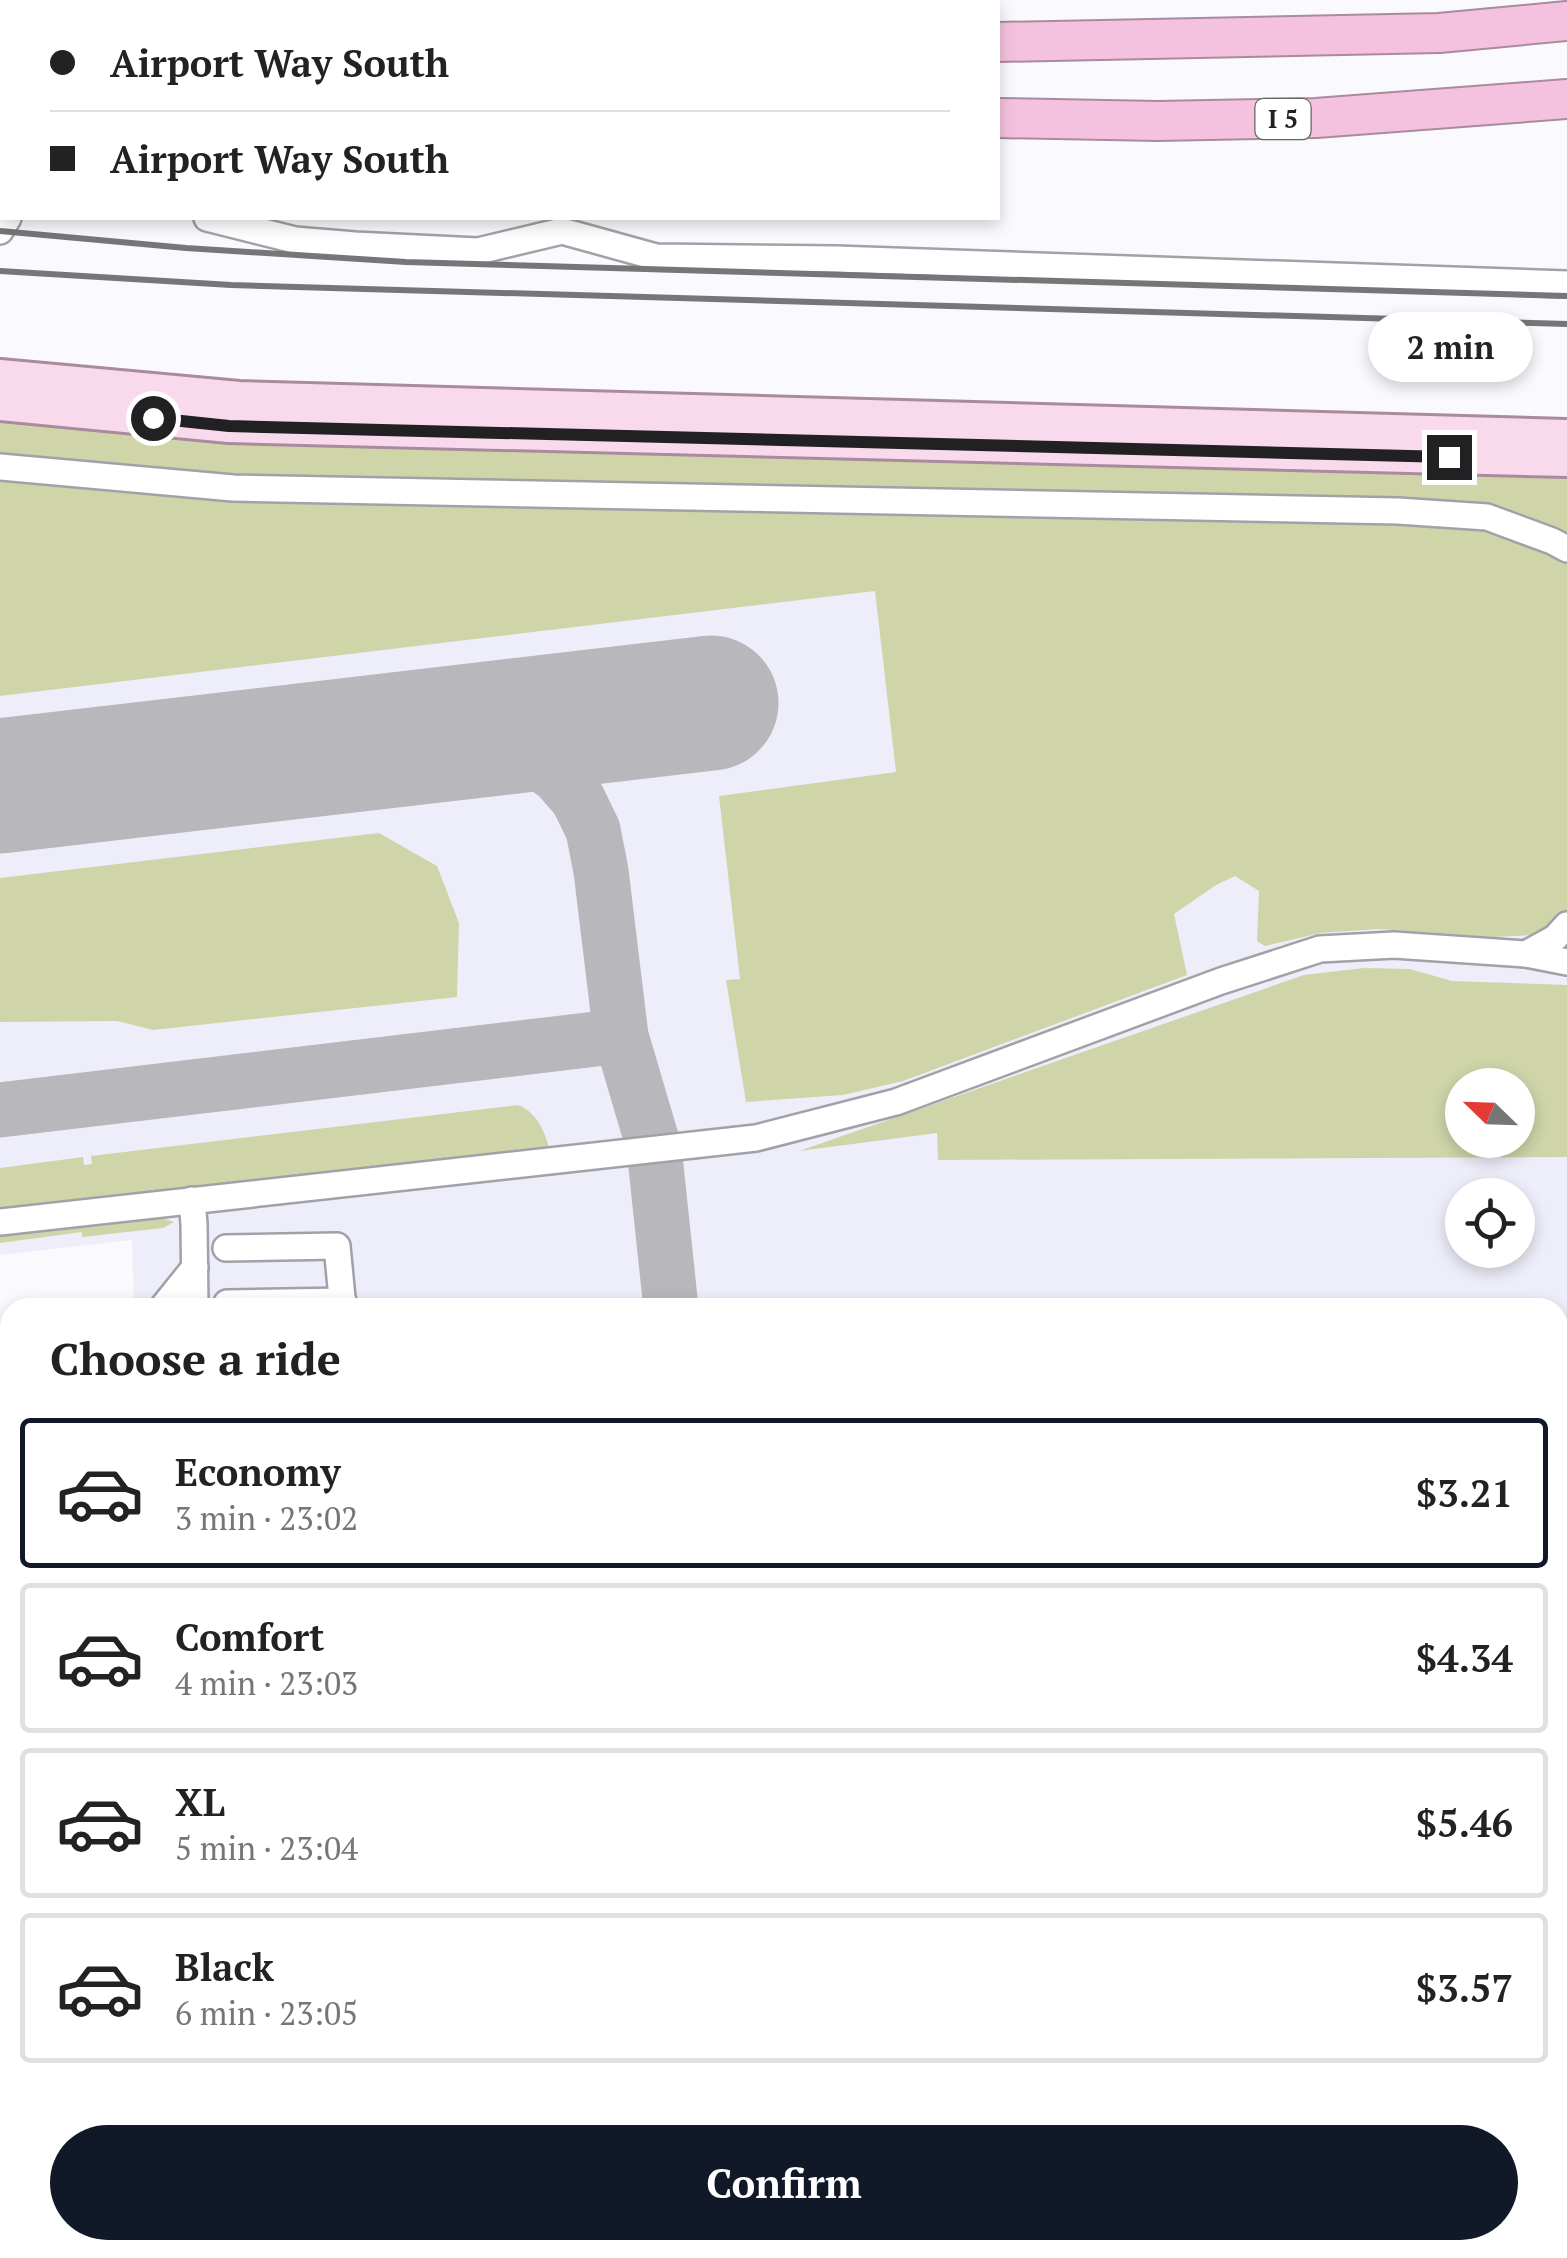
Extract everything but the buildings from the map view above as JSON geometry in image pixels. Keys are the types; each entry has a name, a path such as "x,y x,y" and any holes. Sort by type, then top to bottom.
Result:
{"highway":[{"path":"1000,42 1439,34 1567,22"},
{"name":"I 5","path":"1000,118 1158,122 1316,118 1567,99"}],"main road":[{"path":"0,376 239,398 1567,436"},
{"path":"0,404 249,427 1567,460"}],"street":[{"path":"214,220 296,240 478,251 562,231 656,257 1567,284"},
{"path":"0,467 232,488 1398,511 1487,518 1567,549"},
{"path":"1526,954 1555,938 1567,925"},
{"path":"0,1222 756,1138 896,1102 1221,981 1320,949 1394,946 1526,954 1567,962"},
{"path":"192,1200 195,1298"},
{"path":"226,1248 336,1246 342,1298"},
{"path":"170,1298 195,1267"}],"shaded area":[{"path":"0,413 1567,485 1567,1298 134,1298 132,1240 0,1255"}],"green space":[{"path":"0,420 235,440 591,453 625,449 758,458 982,462 1035,459 1567,473 1567,541 1544,528 328,483 0,459"},
{"path":"0,478 204,497 1154,514 1482,527 1517,537 1567,561 1567,912 1552,927 1534,935 1494,937 1379,929 1321,933 1265,946 1257,941 1259,891 1235,876 1174,914 1187,975 903,1081 843,1095 746,1102 726,980 740,979 719,796 896,772 875,591 0,696"},
{"path":"379,833 437,866 459,923 457,997 153,1030 117,1021 0,1022 0,878"},
{"path":"1364,968 1410,969 1452,981 1567,985 1567,1157 1535,1157 1535,1068 1445,1068 1445,1158 938,1160 937,1133 799,1151 1304,975"},
{"path":"518,1105 535,1118 550,1150 519,1149 507,1154 505,1160 0,1209 0,1168 83,1157 84,1165 92,1164 91,1156"},
{"path":"145,1212 174,1222 163,1228 82,1237 82,1232 0,1243 0,1229"}],"taxiway":[{"path":"445,735 509,744 530,755 558,776 578,799 593,830 621,1036 654,1148 670,1298"},
{"path":"0,1110 621,1036"}],"runway":[{"path":"0,786 711,703"}],"railway":[{"path":"0,231 406,262 1567,296"},
{"path":"0,271 231,285 1567,324"}],"route":[{"path":"153,418 229,426 1449,457"}]}
